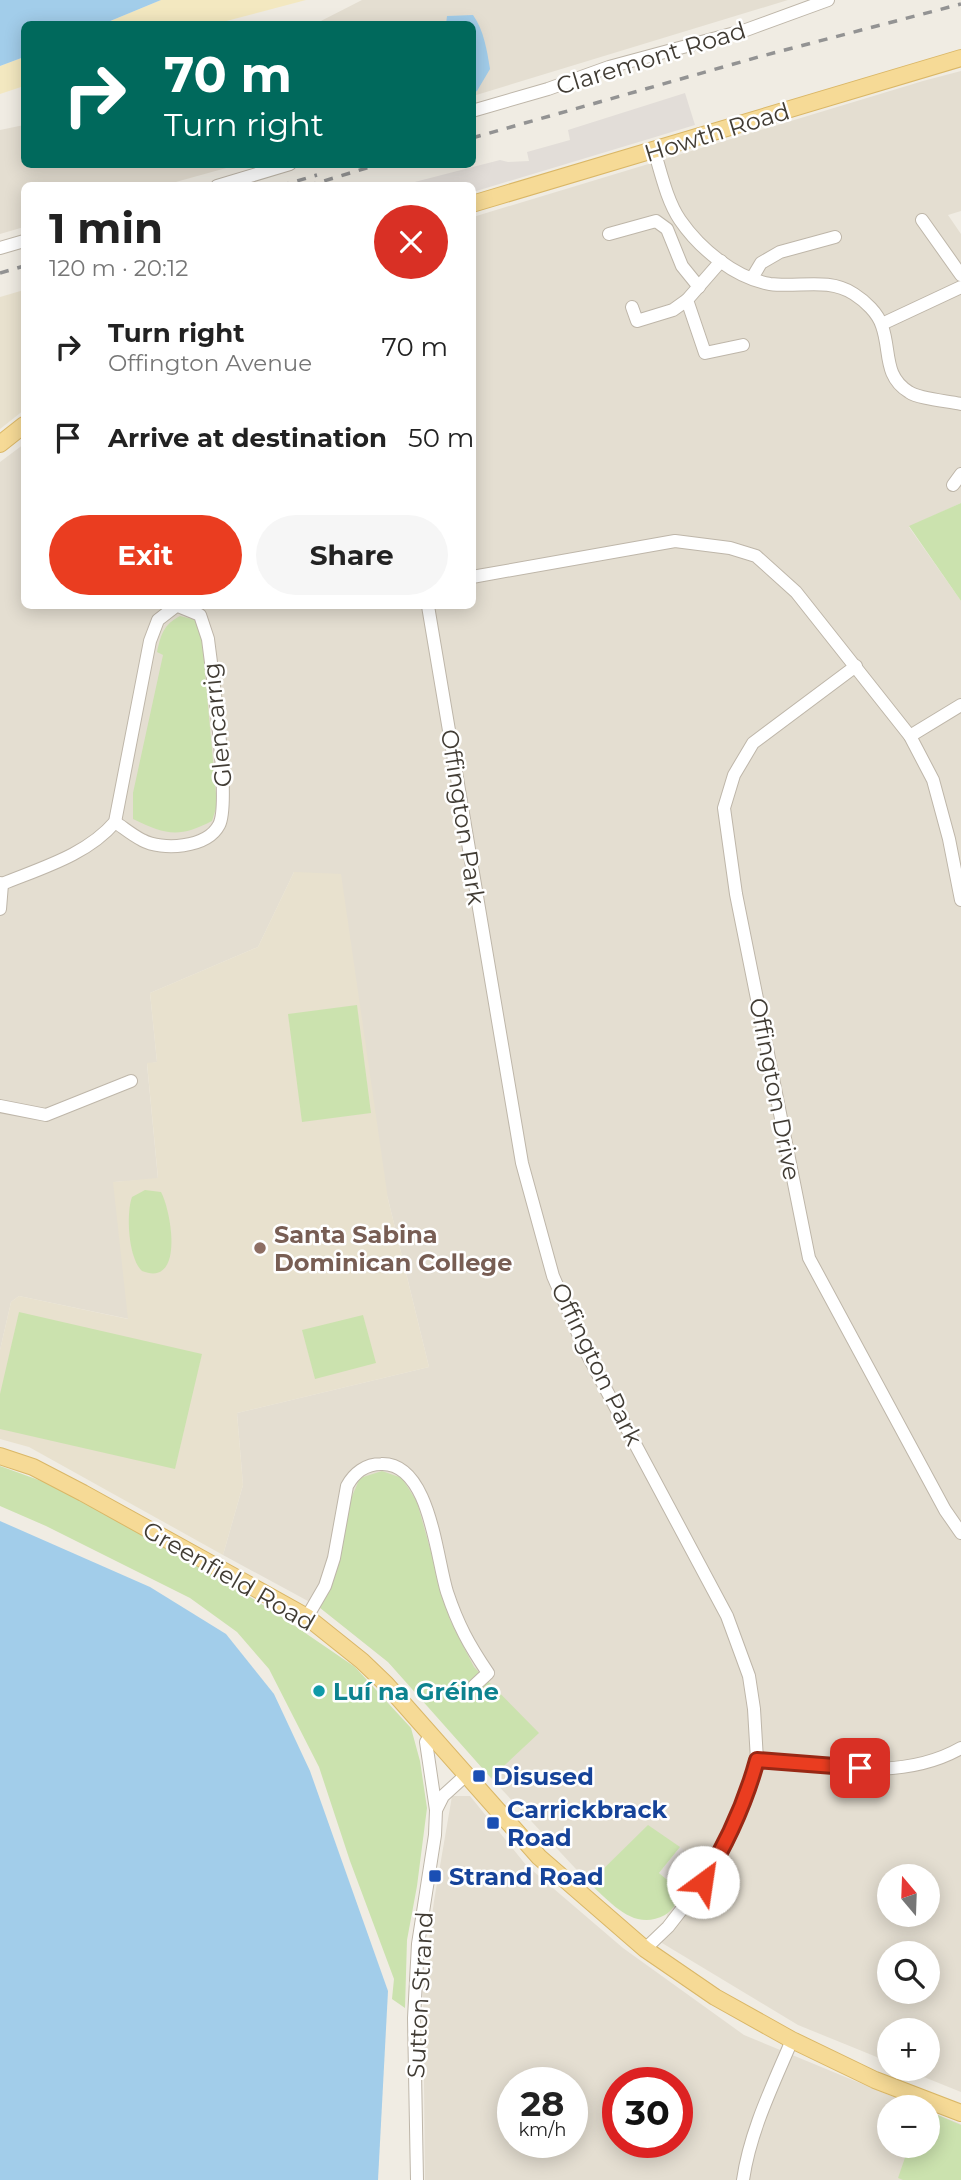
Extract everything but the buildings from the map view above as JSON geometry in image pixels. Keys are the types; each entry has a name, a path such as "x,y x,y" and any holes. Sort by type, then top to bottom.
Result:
{"main road":[{"name":"Howth Road","path":"476,203 961,58"},
{"path":"0,444 21,427"},
{"name":"Greenfield Road","path":"0,1456 33,1467 83,1493 307,1618 362,1661 432,1734"},
{"path":"432,1734 539,1857 645,1949 715,1997 792,2040 875,2080 961,2113"}],"street":[{"name":"Claremont Road","path":"476,110 548,89 609,66 746,30 828,0"},
{"path":"654,150 664,185 680,220 713,257 752,278 771,284 822,283 852,293 869,307 882,324 892,377 910,394 961,404"},
{"path":"230,182 277,168"},
{"path":"922,220 961,275"},
{"path":"609,234 656,221 667,229 682,266 699,287"},
{"path":"752,278 761,263 780,252 835,237"},
{"path":"0,248 21,242"},
{"path":"632,307 637,321 673,310 687,300 722,261"},
{"path":"882,324 961,287"},
{"path":"687,300 705,353 743,345"},
{"path":"953,485 961,474"},
{"path":"476,576 675,541 730,548 756,556 796,592 910,737 933,780 949,838 961,900"},
{"name":"Glencarrig","path":"173,609 158,620 150,641 115,822 144,841 173,848 201,841 219,826 224,796 208,639 200,615 185,609"},
{"name":"Offington Park","path":"429,609 522,1163 553,1276 586,1352 727,1616 749,1676 757,1760 746,1798 727,1842 703,1882 668,1927 645,1949"},
{"name":"Offington Drive","path":"856,666 753,743 734,775 724,808 736,894 809,1258 945,1510 961,1533"},
{"path":"910,737 961,705"},
{"path":"0,909 1,883 74,853 102,837 115,822"},
{"path":"0,1106 46,1115 131,1082"},
{"path":"307,1618 325,1586 334,1558 347,1486 352,1477 365,1467 393,1464 404,1469 419,1490 447,1592 464,1637 488,1674 474,1686"},
{"name":"Sutton Strand","path":"417,2180 414,2018 418,1944 435,1835 436,1810 426,1742 432,1734"},
{"path":"757,1760 886,1770 941,1759 961,1748"},
{"path":"436,1810 443,1796 466,1775"},
{"path":"743,2180 762,2111 792,2040"}],"shaded area":[{"path":"362,0 788,0 476,95 476,21 321,21"},
{"path":"961,71 961,211 948,215 961,234 961,503 909,527 961,601 961,2092 934,2081 940,2081 940,2018 877,2018 877,2057 798,2025 662,1943 667,1914 704,1867 648,1826 589,1883 388,1662 319,1607 223,1555 243,1485 237,1413 429,1367 388,1199 294,872 258,947 150,993 157,1062 147,1064 158,1179 114,1182 129,1319 19,1296 11,1302 0,1350 0,462 21,446 21,609 476,609 476,216"},
{"path":"685,93 695,125 476,191 476,182 415,182 500,160 529,161 527,152 570,140 568,130"},
{"path":"21,126 21,168 226,168 176,182 21,182 21,228 0,234 0,130"},
{"path":"21,291 21,412 0,429 0,297"},
{"name":"Santa Sabina Dominican College","path":"294,872 341,874 388,1199 429,1367 237,1413 243,1485 223,1555 29,1447 0,1439 0,1350 11,1302 19,1296 128,1319 113,1182 158,1178 147,1063 157,1062 150,993 258,947"},
{"path":"452,1796 470,1796 526,1865 623,1948 744,2035 889,2095 877,2095 877,2158 940,2158 940,2116 961,2124 961,2180 425,2180 423,1987"},
{"path":"680,1847 704,1867 684,1894 659,1873"}],"green space":[{"path":"961,503 961,601 909,526"},
{"path":"180,616 196,620 201,628 217,805 212,821 190,830 172,832 133,819 133,793 163,655 157,652 160,640 166,627"},
{"path":"357,1005 371,1113 302,1122 288,1014"},
{"path":"145,1190 161,1192 171,1229 170,1258 165,1268 156,1273 142,1271 137,1265 131,1246 130,1204 132,1197"},
{"path":"19,1312 202,1354 175,1469 0,1429 0,1394"},
{"path":"363,1315 376,1363 315,1379 302,1330"},
{"path":"0,1466 47,1483 114,1518 276,1613 355,1667 411,1728 420,1761 427,1808 407,1940 405,2008 392,1999 394,1979 350,1861 319,1767 269,1669 237,1632 190,1598 0,1506"},
{"path":"382,1471 402,1478 417,1502 450,1620 474,1667 539,1733 491,1778 388,1662 319,1607 349,1503 360,1478"},
{"path":"648,1825 680,1847 659,1873 684,1894 665,1915 643,1920 614,1906 589,1883"},
{"path":"940,2116 961,2125 961,2180 898,2178 905,2158 940,2158"}],"sand":[{"path":"161,0 306,0 226,21 110,21"},
{"path":"21,58 21,87 0,94 0,66"}],"water":[{"path":"0,0 161,0 110,21 21,21 21,58 0,66"},
{"path":"473,15 477,21 482,34 490,69 476,92 476,21 446,21 447,16"},
{"path":"0,1521 150,1587 226,1634 274,1694 310,1771 388,1991 378,2180 0,2180"}],"railway":[{"path":"476,137 762,56 961,4"},
{"path":"320,182 367,168"},
{"path":"293,182 317,175"},
{"path":"0,273 21,267"}],"place":[{"name":"Santa Sabina Dominican College","path":"260,1248"},
{"name":"Luí na Gréine","path":"319,1691"},
{"name":"Disused","path":"479,1776"},
{"name":"Carrickbrack Road","path":"493,1823"},
{"name":"Strand Road","path":"435,1876"}],"route":[{"path":"703,1882 727,1842 746,1798 757,1760 860,1768"}]}
